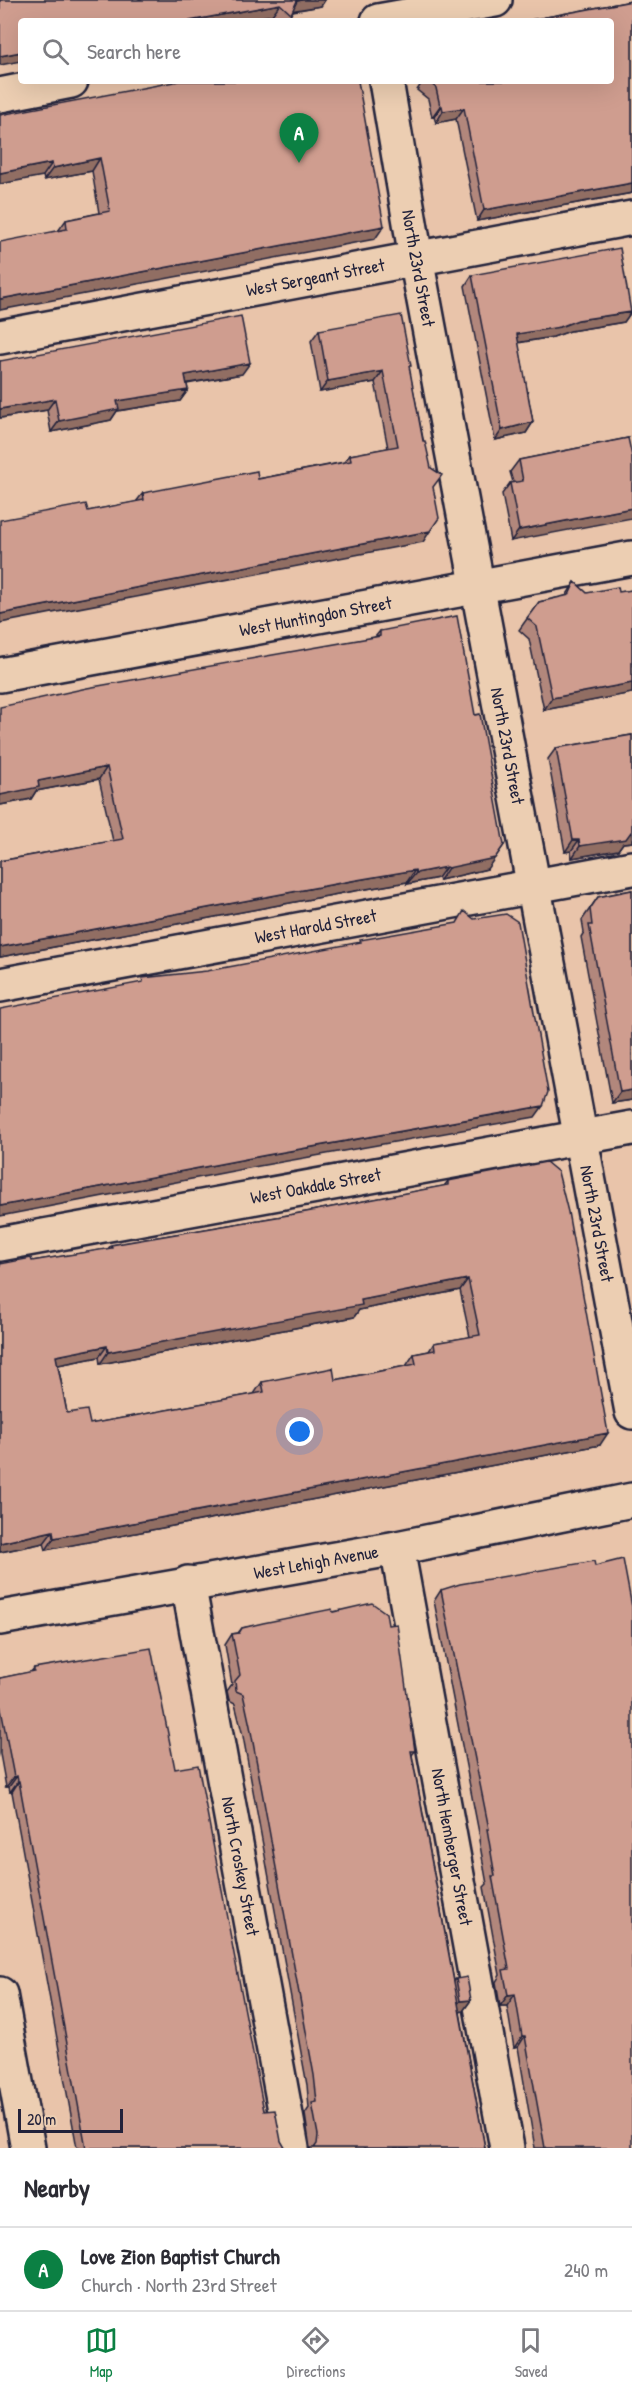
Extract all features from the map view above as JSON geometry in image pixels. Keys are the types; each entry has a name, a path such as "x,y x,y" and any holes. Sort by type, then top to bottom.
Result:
{"street":[{"path":"371,0 376,18"},
{"path":"394,18 495,0"},
{"path":"0,95 56,84"},
{"name":"North 23rd Street","path":"387,84 416,258 532,887 632,1412"},
{"name":"West Sergeant Street","path":"0,337 632,218"},
{"name":"West Huntingdon Street","path":"0,675 632,558"},
{"name":"West Harold Street","path":"0,985 632,868"},
{"name":"West Oakdale Street","path":"0,1244 632,1128"},
{"name":"West Lehigh Avenue","path":"0,1618 188,1583 397,1548 632,1500"},
{"name":"North Hemberger Street","path":"397,1548 507,2148"},
{"name":"North Croskey Street","path":"188,1583 292,2148"},
{"path":"0,1994 28,2148"}],"building":[{"path":"0,0 302,0 297,1 291,14 280,4 205,18 18,18 18,53 0,56"},
{"path":"632,1 632,183 484,210 464,108 443,111 436,88 431,84 614,84 614,18 541,18"},
{"path":"163,84 359,84 384,226 0,299 0,242 67,229 66,220 110,211 100,158 53,168 52,163 0,173 0,115"},
{"path":"620,248 631,312 578,320 560,327 517,334 533,422 502,430 472,275"},
{"path":"401,315 423,441 425,441 431,468 442,475 433,487 439,518 430,531 0,614 0,520 86,504 88,511 144,500 143,493 257,471 258,479 351,461 350,455 398,446 383,371 328,381 319,330"},
{"path":"241,316 250,363 185,375 188,390 117,401 119,409 59,421 55,399 0,409 0,361"},
{"path":"628,438 632,456 632,508 519,530 510,483 523,481 519,460"},
{"path":"575,582 587,593 618,587 619,592 632,590 632,683 552,698 537,627 527,618 539,602 569,595"},
{"path":"457,616 475,715 480,714 504,845 495,858 448,868 416,873 415,870 351,881 0,947 0,861 123,839 107,767 38,781 39,787 0,795 0,707 87,688 380,636 380,631"},
{"path":"632,735 632,832 626,839 580,846 579,840 573,840 556,748"},
{"path":"632,890 632,1090 620,1092 589,925 592,925 590,909 598,897"},
{"path":"464,911 474,919 506,914 518,922 548,1092 543,1106 0,1206 0,1009 143,982 142,978 207,971 457,923"},
{"path":"546,1162 558,1172 568,1212 608,1433 54,1538 53,1531 0,1543 0,1264 112,1248 111,1245 448,1185 448,1181","holes":["468,1279 480,1335 434,1343 435,1350 414,1354 416,1364 335,1380 333,1368 262,1382 264,1392 90,1424 87,1410 67,1413 56,1356 107,1346 108,1352 362,1305 361,1300"]},
{"path":"623,1559 632,1607 632,2148 545,2148 525,2036 522,2036 515,1994 508,1995 503,1970 509,1969 492,1876 495,1876 487,1829 489,1829 441,1590 460,1584 594,1561 595,1566"},
{"path":"372,1603 386,1613 388,1625 397,1624 415,1751 411,1751 485,2148 314,2148 318,2135 312,2103 317,2102 314,2075 250,1726 243,1694 236,1691 235,1681 240,1675 232,1634 239,1633 242,1628 263,1623 332,1609 333,1612"},
{"path":"151,1648 175,1769 198,1765 264,2111 275,2110 281,2141 285,2148 86,2148 19,1781 17,1776 14,1777 0,1704 0,1678 34,1671 34,1668"},
{"path":"467,1977 471,2000 460,2001 456,1979"}],"place":[{"name":"Love Zion Baptist Church","path":"299,163"}]}
